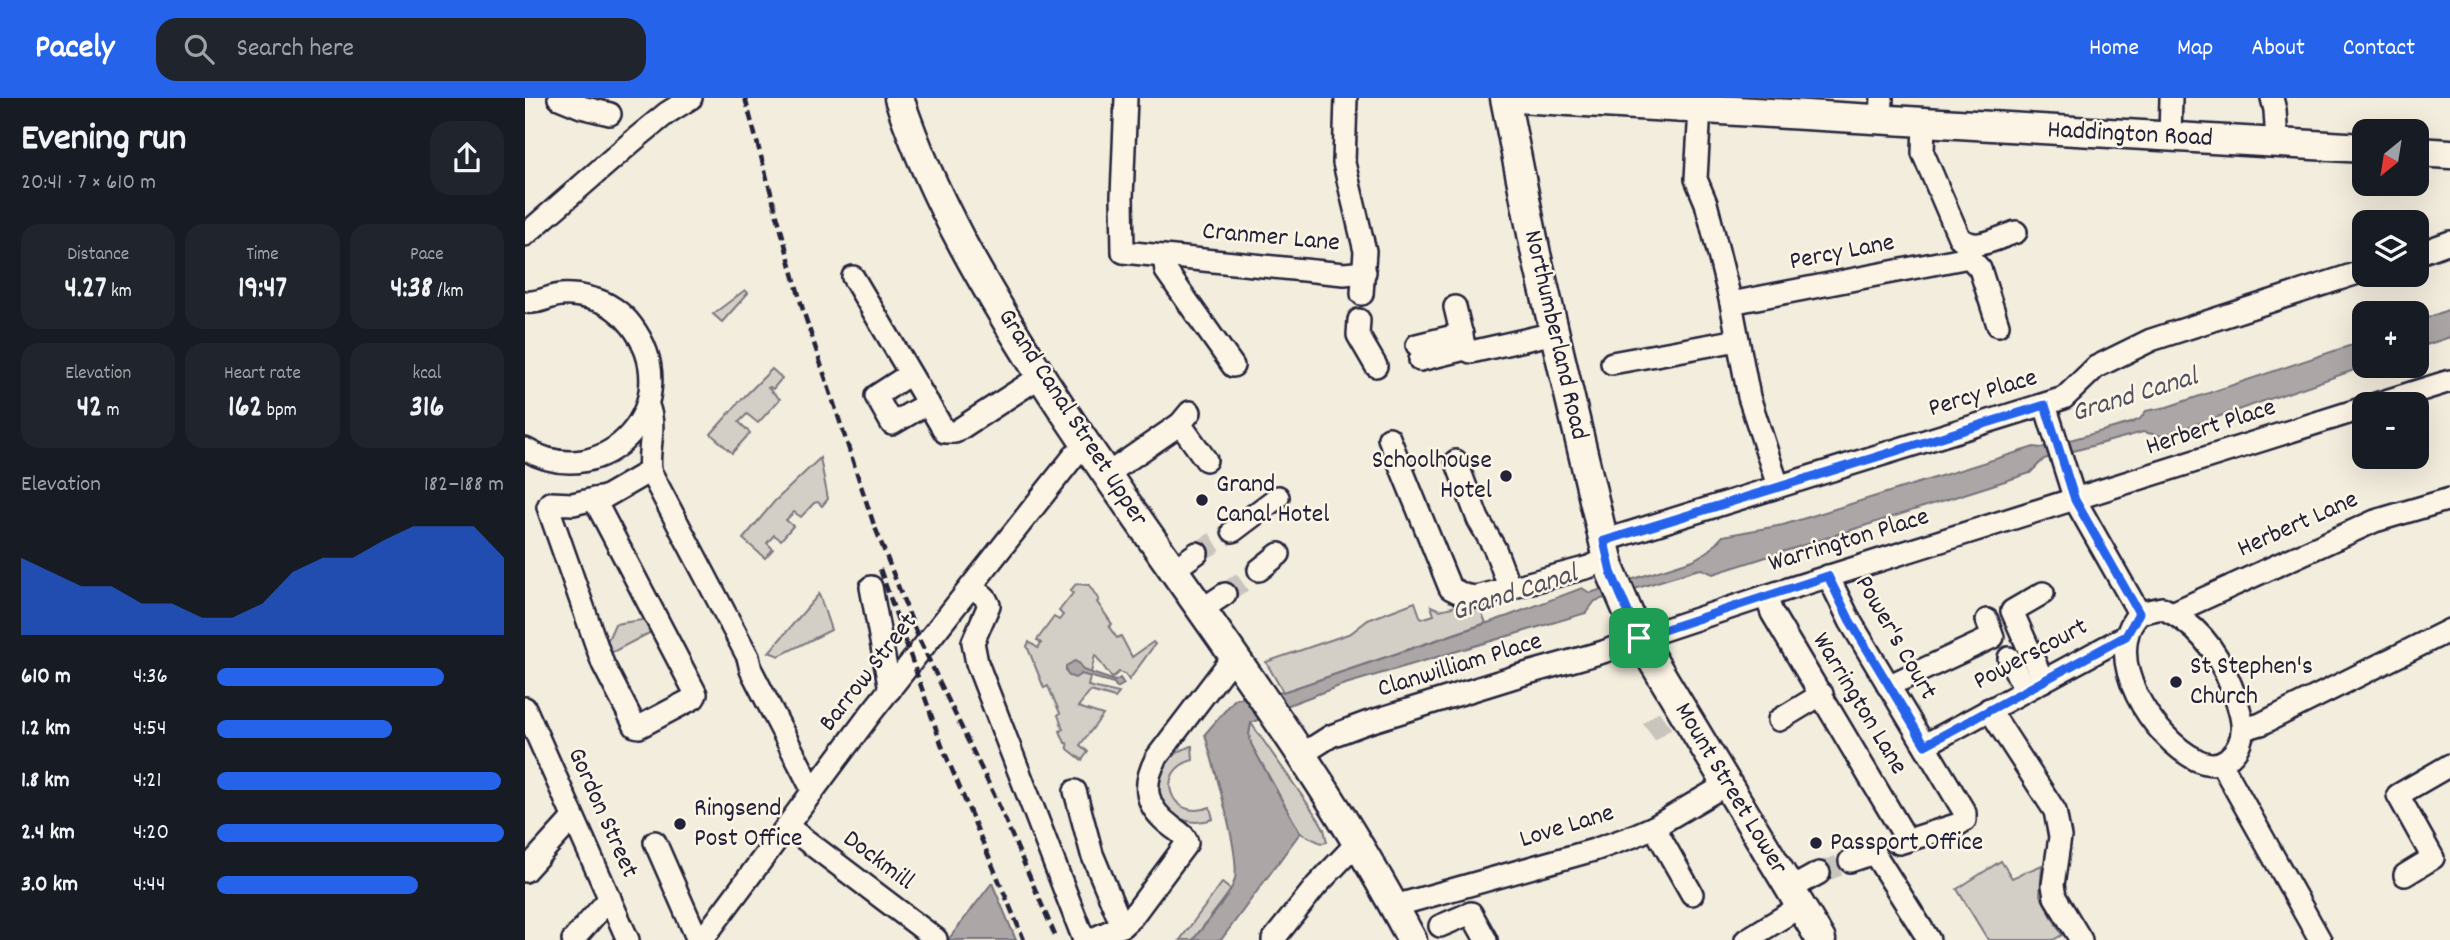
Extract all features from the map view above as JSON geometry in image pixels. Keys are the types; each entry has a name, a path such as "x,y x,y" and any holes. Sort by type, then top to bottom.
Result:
{"main road":[{"name":"Grand Canal Street Upper","path":"899,98 933,186 970,259 1041,376 1106,475 1359,842 1412,940"},
{"name":"Northumberland Road","path":"1506,98 1534,247 1607,557 1626,608"},
{"name":"Haddington Road","path":"1518,98 1700,108 1881,109 1924,123 2352,147"},
{"path":"2429,152 2450,153"},
{"name":"Mount Street Lower","path":"1626,608 1673,714 1727,784 1821,940"}],"street":[{"path":"559,98 581,107 603,103 634,140"},
{"path":"525,235 634,140 667,113 691,98"},
{"name":"Cranmer Lane","path":"1126,98 1123,251 1344,274 1363,285 1365,251 1344,163 1346,98"},
{"path":"2170,137 2171,98"},
{"path":"2272,98 2276,110 2277,143"},
{"path":"1700,108 1696,179 1706,203 1731,303 1749,397 1778,486"},
{"path":"1924,123 1923,153 1964,243 1974,246 2016,232"},
{"path":"2429,250 2450,242"},
{"name":"Cranmer Lane","path":"1164,257 1166,271 1233,366"},
{"name":"Percy Lane","path":"1731,303 1965,257 1975,261 1980,269 1998,325"},
{"name":"Percy Place","path":"1389,438 1451,588 1464,595 1476,597 1589,567 1607,557 1778,486 2045,405 2064,398 2096,367 2151,340 2352,275"},
{"path":"853,277 945,432 955,432 1041,376"},
{"path":"528,302 563,295 596,299 624,316 644,342 652,374 648,406 653,425 650,471 748,657 747,672 813,791"},
{"path":"1455,307 1463,342 1471,352 1555,333"},
{"path":"1359,320 1358,335 1376,366"},
{"path":"1612,363 1738,340"},
{"path":"1419,353 1463,342"},
{"path":"910,374 876,396 892,424 928,403"},
{"path":"2415,392 2450,381"},
{"path":"2045,405 2075,500 2139,613"},
{"path":"525,449 540,458 573,463 605,454 631,435 648,406"},
{"name":"Herbert Place","path":"2075,500 2352,412"},
{"path":"1106,475 1185,418 1206,460"},
{"name":"Barrow Street","path":"700,940 813,791 858,747 890,690 1074,456 1087,446"},
{"path":"1456,461 1478,519 1495,549 1510,589"},
{"path":"594,499 697,697 639,727 635,726 603,664 548,507 550,503 573,504 594,499 605,497 650,471"},
{"path":"1233,531 1278,497"},
{"name":"Herbert Lane","path":"2172,612 2375,521 2450,499"},
{"name":"Warrington Place","path":"1639,638 2075,500"},
{"path":"1173,570 1197,553"},
{"path":"1259,570 1279,554"},
{"name":"Power's Court","path":"1828,576 1845,612 1965,813 1965,820 1959,824 1903,842"},
{"path":"871,587 890,690"},
{"path":"972,587 985,597 989,605 973,642 977,663 1084,940"},
{"path":"2034,686 2012,611 2043,593"},
{"path":"1201,610 1225,594"},
{"name":"Warrington Lane","path":"1766,596 1772,613 1822,694 1903,842"},
{"path":"2162,608 2172,612 2188,622 2210,646 2231,685 2243,729 2242,742 2237,752 2221,763 2214,765 2197,760 2181,750 2153,723 2128,670 2125,649 2126,636 2139,613 2162,608"},
{"path":"1888,686 1993,637 1987,620"},
{"path":"2243,729 2261,724 2450,630"},
{"name":"Powerscourt","path":"1925,745 2126,636"},
{"name":"Clanwilliam Place","path":"1301,755 1331,737 1366,723 1521,674 1594,655 1639,638"},
{"path":"2009,658 2034,686"},
{"path":"1090,940 1122,926 1132,917 1187,843 1186,838 1164,821 1153,807 1146,791 1148,774 1157,757 1238,664"},
{"path":"1779,720 1822,694"},
{"name":"Gordon Street","path":"525,708 532,750 573,818 628,940"},
{"path":"1989,709 2055,811 2060,837 2053,885 2055,897 2081,940"},
{"path":"2221,763 2320,940"},
{"path":"2405,874 2433,858 2398,795 2450,765"},
{"name":"Love Lane","path":"1394,906 1594,850 1654,827 1727,784"},
{"path":"1075,791 1092,854 1122,926"},
{"path":"525,871 573,818"},
{"name":"Dockmill","path":"787,827 936,939"},
{"name":"Love Lane","path":"1654,827 1692,894"},
{"path":"655,842 700,940"},
{"path":"1273,940 1315,886 1359,842"},
{"path":"1850,861 1874,853 1929,940"},
{"path":"1746,940 1819,873"},
{"path":"573,940 610,898"},
{"path":"1440,926 1471,913 1486,940"}],"shaded area":[{"path":"745,290 748,293 722,322 713,314"},
{"path":"2450,309 2450,337 2429,344 2429,317"},
{"path":"2352,345 2352,371 2162,436 2143,432 2044,459 2030,473 1713,574 1702,569 1696,570 1595,601 1586,613 1342,685 1291,704 1251,723 1251,744 1300,833 1221,940 1193,940 1234,882 1236,870 1231,833 1205,734 1235,699 1283,692 1508,616 1582,588 1590,593 1693,560 1710,550 1723,536 1783,525 2034,447 2041,448 2131,423 2140,419 2146,411 2167,407"},
{"path":"772,369 782,378 773,389 768,388 780,399 758,423 747,414 739,422 750,433 732,453 711,434"},
{"path":"820,458 828,499 822,506 818,502 814,503 801,517 794,512 786,520 793,526 781,540 774,535 767,543 773,549 765,558 743,539 774,502"},
{"path":"1076,584 1089,585 1112,624 1109,627 1117,638 1121,636 1132,657 1153,642 1155,644 1129,680 1125,674 1119,672 1112,678 1095,655 1088,686 1119,693 1115,698 1090,691 1078,707 1103,715 1080,745 1088,752 1082,760 1068,749 1065,743 1060,731 1063,729 1058,715 1060,713 1048,686 1044,688 1027,646 1029,642 1038,648 1041,643 1037,640 1054,617 1059,620 1063,615 1059,611 1073,593 1070,591"},
{"path":"819,594 831,630 779,656 769,652"},
{"path":"1477,601 1486,623 1283,692 1266,662 1351,633 1368,620 1415,602 1421,619 1434,615 1431,606 1440,610"},
{"path":"648,619 655,630 607,655 606,644 615,624"},
{"path":"1075,661 1083,670 1115,681 1120,678 1124,684 1117,688 1114,683 1081,674 1075,678 1069,676 1066,666"},
{"path":"1251,723 1319,820 1327,842 1321,843 1300,833 1251,744"},
{"path":"1192,746 1193,760 1173,774 1170,783 1176,802 1185,808 1196,810 1210,807 1213,819 1194,822 1178,818 1166,809 1158,782 1163,768 1174,755"},
{"path":"2001,861 2012,878 2042,865 2040,895 2062,935 2053,940 1988,940 1957,889"},
{"path":"992,883 1016,940 948,940"},
{"path":"1222,883 1231,890 1193,940 1180,940"}],"tunnel":[{"path":"1197,553 1233,531"},
{"path":"1225,594 1259,570"},
{"path":"1649,732 1665,720"},
{"path":"1819,873 1850,861"}],"railway":[{"path":"745,98 803,310 873,522 918,637 997,801 1057,940"},
{"path":"880,569 942,746 1024,940"}],"place":[{"name":"Schoolhouse Hotel","path":"1506,476"},
{"name":"Grand Canal Hotel","path":"1202,500"},
{"name":"St Stephen's Church","path":"2176,682"},
{"name":"Ringsend Post Office","path":"680,824"},
{"name":"Passport Office","path":"1816,843"}],"route":[{"path":"2045,405 2075,500 2139,613 2126,636 1925,745 1850,621 1828,576 1639,638 1611,572 1604,541 2045,405"}],"water label":[{"name":"Grand Canal","path":"2135,397"},
{"name":"Grand Canal","path":"1515,595"}]}
